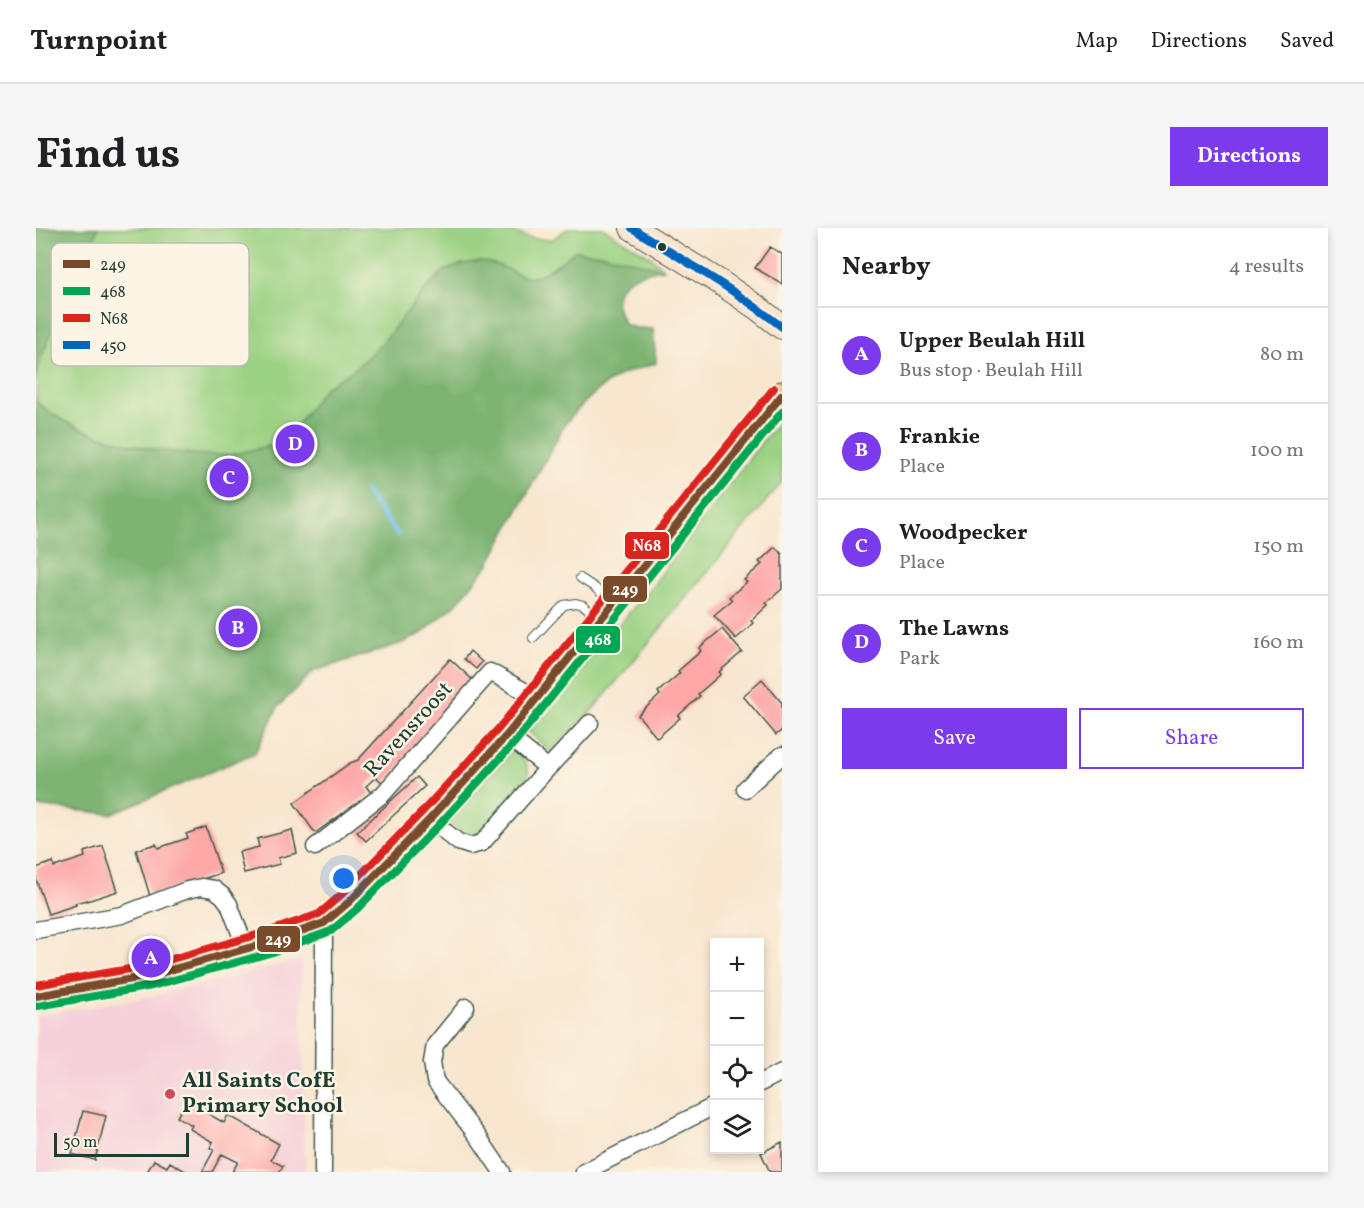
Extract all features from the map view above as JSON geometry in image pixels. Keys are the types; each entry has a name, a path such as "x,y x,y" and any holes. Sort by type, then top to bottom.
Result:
{"main road":[{"path":"36,996 149,976 246,949 324,923 349,902 430,819 507,735 782,395"}],"street":[{"path":"632,228 759,309 782,327"},
{"name":"Ravensroost","path":"315,847 383,794 490,672 537,698"},
{"path":"430,819 458,842 470,846 482,843 590,723"},
{"path":"507,735 548,768"},
{"path":"745,789 782,755"},
{"path":"36,930 122,915 187,890 201,887 214,889 229,904 246,949"},
{"path":"323,1172 324,923"},
{"path":"466,1007 435,1045 432,1062 435,1081 502,1172"},
{"path":"764,1081 782,1072"},
{"path":"584,1172 710,1108"}],"lane":[{"path":"579,578 594,587 607,611"},
{"path":"533,638 564,605 576,603 607,611"}],"shaded area":[{"name":"All Saints CofE Primary School","path":"301,960 305,1172 36,1172 36,1016 153,996"}],"green space":[{"path":"36,228 504,228 528,238 551,240 569,228 603,228 651,257 664,269 631,278 618,292 617,301 625,325 653,329 656,363 615,378 594,393 570,418 488,565 455,605 422,633 402,643 250,690 36,681"},
{"path":"36,228 98,228 91,243 51,243 51,335 39,362 36,378"},
{"path":"575,251 605,254 664,269 631,278 618,292 617,301 625,325 653,329 656,363 615,378 588,399 565,424 488,565 455,605 422,633 402,643 314,671 278,707 255,753 111,814 36,806 36,401 54,415 75,426 125,443 152,449 203,455 243,452 284,442 325,387 354,370 384,341 424,291 444,271 462,264 481,261 532,277 544,273"},
{"path":"782,419 782,482 596,706 552,753 528,731 654,584"},
{"path":"513,750 527,766 527,780 478,834 469,835 462,832 449,822"}],"building":[{"path":"770,247 782,254 782,284 755,268"},
{"path":"775,547 782,554 782,589 766,603 768,605 751,621 753,623 736,639 714,615 732,600 729,597 747,582 744,580 762,564 759,562"},
{"path":"722,629 742,652 698,694 700,696 678,716 680,718 657,738 638,715 660,695 658,692 680,673 678,671 701,651 699,648"},
{"path":"470,651 482,662 476,669 464,659"},
{"path":"450,659 476,683 384,784 376,777 366,786 371,793 315,833 294,803 350,763 358,760"},
{"path":"762,679 782,703 782,730 776,735 743,696"},
{"path":"417,777 425,786 366,841 357,832"},
{"path":"206,827 221,873 150,896 136,850 156,844 158,848 188,838 186,834"},
{"path":"292,830 297,853 278,858 280,864 244,873 239,852 259,847 257,839"},
{"path":"103,846 118,891 75,903 76,905 48,914 36,879 36,868 53,862 54,867 85,857 84,852"},
{"path":"188,1098 207,1109 205,1112 224,1123 228,1115 279,1144 271,1160 283,1166 279,1172 232,1172 238,1162 222,1154 212,1172 202,1172 214,1150 210,1148 213,1142 190,1129 192,1125 177,1117"},
{"path":"83,1111 106,1116 95,1160 72,1154"},
{"path":"782,1142 782,1172 770,1172 761,1154 764,1154 764,1151"},
{"path":"154,1160 167,1167 170,1162 187,1172 147,1172"}],"waterway":[{"path":"365,491 398,535"}],"transit line":[{"name":"450","path":"632,228 727,288 782,327"},
{"name":"N68","path":"36,985 147,966 267,932 319,914 342,894 422,812 499,728 774,388"},
{"name":"249","path":"36,996 149,976 270,942 324,923 349,902 430,819 507,735 782,395"},
{"name":"468","path":"38,1006 152,986 273,952 331,931 357,909 438,826 515,742 782,412"}],"place":[{"name":"The Lawns","path":"295,444"},
{"name":"Woodpecker","path":"229,478"},
{"name":"Frankie","path":"238,628"},
{"name":"Upper Beulah Hill","path":"151,958"},
{"name":"All Saints CofE Primary School","path":"170,1094"}]}
